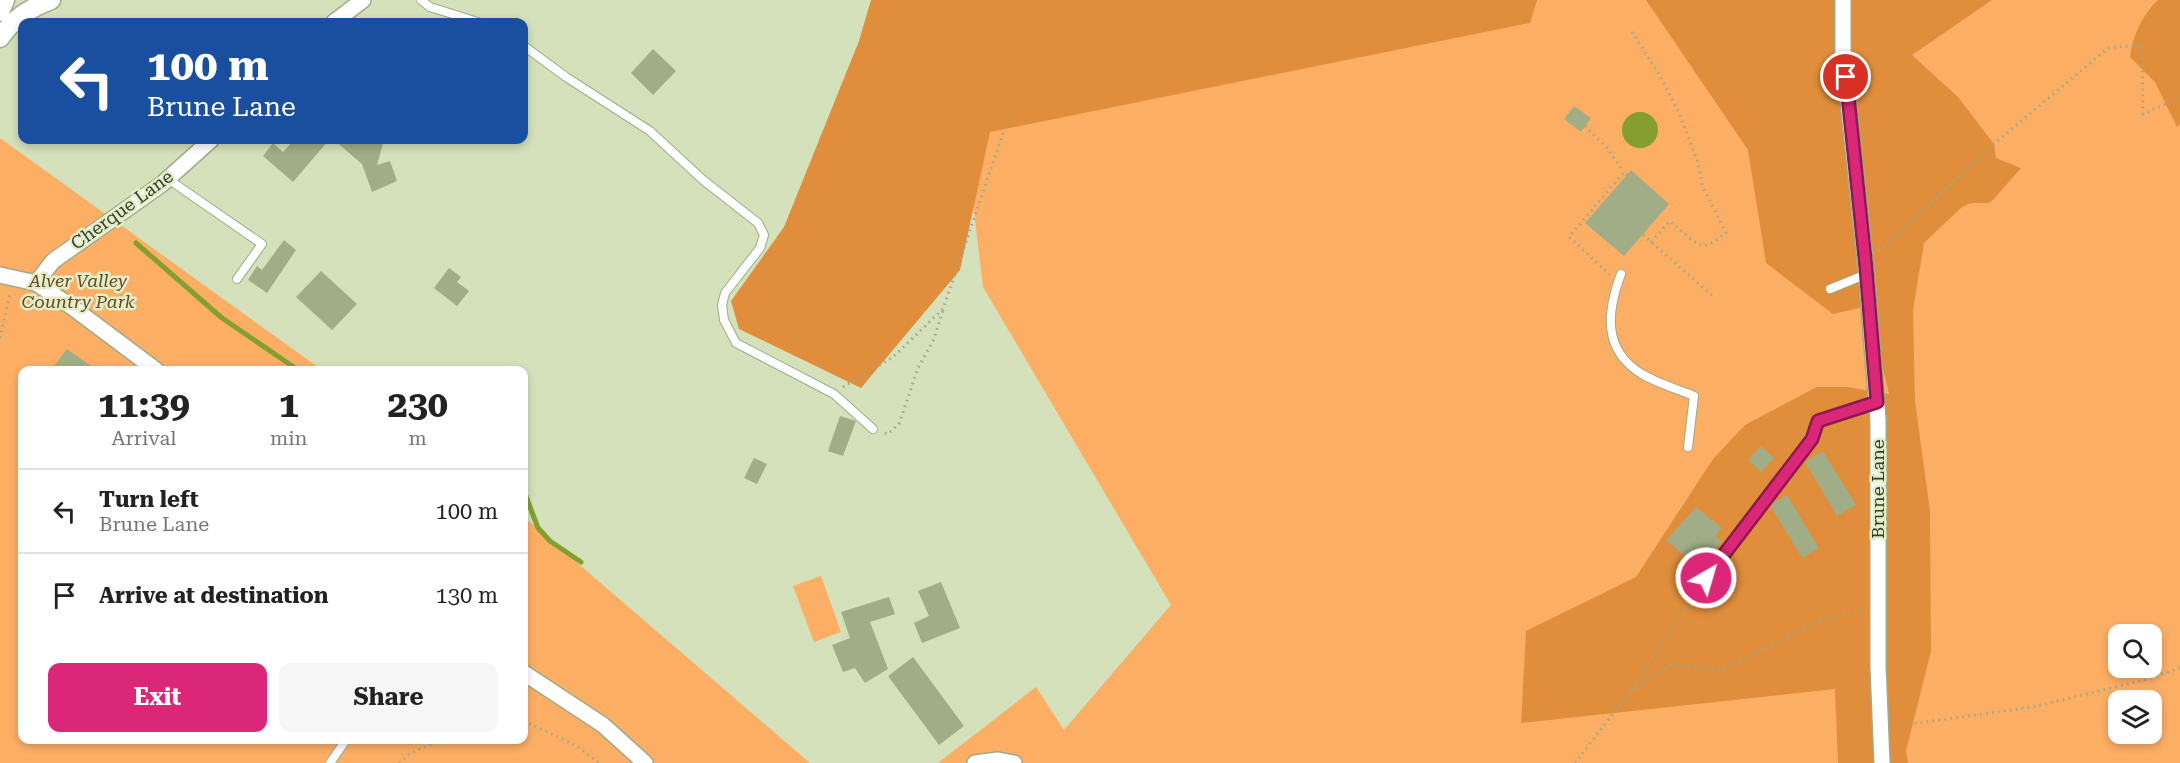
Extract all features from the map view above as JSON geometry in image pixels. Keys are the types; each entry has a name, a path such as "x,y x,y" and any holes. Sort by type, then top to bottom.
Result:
{"street":[{"path":"0,12 5,0"},
{"path":"18,18 28,9 51,0"},
{"path":"338,18 363,0"},
{"name":"Brune Lane","path":"1843,0 1843,54 1866,267 1877,402 1878,607 1882,763"},
{"path":"0,38 18,18"},
{"name":"Cherque Lane","path":"36,283 52,261 168,179 207,144"},
{"path":"8,277 36,283 151,366"},
{"path":"528,676 603,725 645,763"},
{"path":"975,763 998,760 1014,763"}],"lane":[{"path":"421,0 430,7 465,18"},
{"path":"528,49 566,77 650,131 703,180 758,223 764,235 760,248 725,293 722,305 724,320 736,343 830,392 846,403 873,429"},
{"path":"168,179 262,243 237,279"},
{"path":"1830,289 1866,267"},
{"path":"1619,278 1612,297 1610,326 1614,343 1624,360 1642,374 1694,396 1688,447"},
{"path":"1706,578 1812,439 1818,421 1877,402"},
{"path":"330,763 343,744"}],"path":[{"path":"1632,32 1659,74 1679,113 1697,160 1703,187 1726,233 1712,243 1703,246 1670,221 1651,242"},
{"path":"1866,267 1994,144 2108,48 2142,45 2143,114 2180,98"},
{"path":"873,429 888,434 899,424 918,368 934,339 1010,113"},
{"path":"1585,126 1607,148 1625,173 1569,237 1619,278"},
{"path":"1642,235 1714,297"},
{"path":"0,338 8,277"},
{"path":"830,392 846,386 893,357 944,309"},
{"path":"1575,763 1630,692 1706,578"},
{"path":"1630,692 1670,665 1724,669 1820,621 1878,607"},
{"path":"1880,729 2033,707 2144,680 2180,668"},
{"path":"528,723 577,746 599,763"},
{"path":"399,763 408,755 431,744"}],"green space":[{"path":"949,0 2180,0 2180,763 938,763 1036,687 1064,730 1171,605 983,287"},
{"name":"Alver Valley Country Park","path":"0,138 316,366 18,366 18,744 528,744 528,520 810,763 0,763"},
{"path":"821,576 841,632 814,642 793,586"}],"shaded area":[{"path":"871,0 1537,0 1530,23 990,132 960,270 861,388 739,329 731,301 784,227 859,41"},
{"path":"1646,0 1992,0 1912,55 1958,97 1994,144 1996,158 2021,168 1993,200 1988,203 1971,203 1962,207 1924,243 1913,310 1915,401 1930,511 1931,651 1906,751 1908,763 1838,763 1835,689 1521,723 1526,631 1636,577 1713,459 1745,425 1817,387 1847,387 1889,394 1868,306 1833,314 1766,263 1748,150"},
{"path":"2158,0 2180,0 2180,124 2177,127 2155,82 2130,57 2139,26 2147,12"},
{"path":"1640,112 1652,118 1658,130 1652,142 1640,148 1628,142 1622,130 1628,118"}],"building":[{"path":"653,49 676,71 653,95 631,73"},
{"path":"1574,106 1591,118 1581,132 1564,119"},
{"path":"272,144 283,152 290,144 326,144 293,182 263,156"},
{"path":"339,144 383,144 377,165 390,161 397,181 372,192 362,164"},
{"path":"1631,170 1669,204 1624,256 1585,223"},
{"path":"284,240 296,250 267,293 248,280 257,266 262,270"},
{"path":"449,268 461,277 457,282 469,291 457,306 434,288"},
{"path":"321,271 357,304 332,330 296,297"},
{"path":"67,349 91,366 54,366"},
{"path":"840,416 856,421 843,456 828,451"},
{"path":"1761,446 1774,458 1761,472 1748,460"},
{"path":"1823,451 1856,505 1837,516 1805,462"},
{"path":"754,458 767,464 757,484 744,478"},
{"path":"1787,495 1819,548 1802,558 1770,505"},
{"path":"1696,507 1722,528 1715,536 1722,541 1699,568 1666,540"},
{"path":"941,582 960,628 922,643 914,623 929,616 918,591"},
{"path":"889,597 895,614 870,622 888,669 865,683 855,668 843,672 832,645 850,638 841,612"},
{"path":"913,657 964,726 939,745 888,676"}],"waterway":[{"path":"136,243 222,318 292,366"},
{"path":"528,502 538,528 550,541 581,562"}],"route":[{"path":"1706,578 1812,439 1818,421 1877,402 1846,77"}]}
